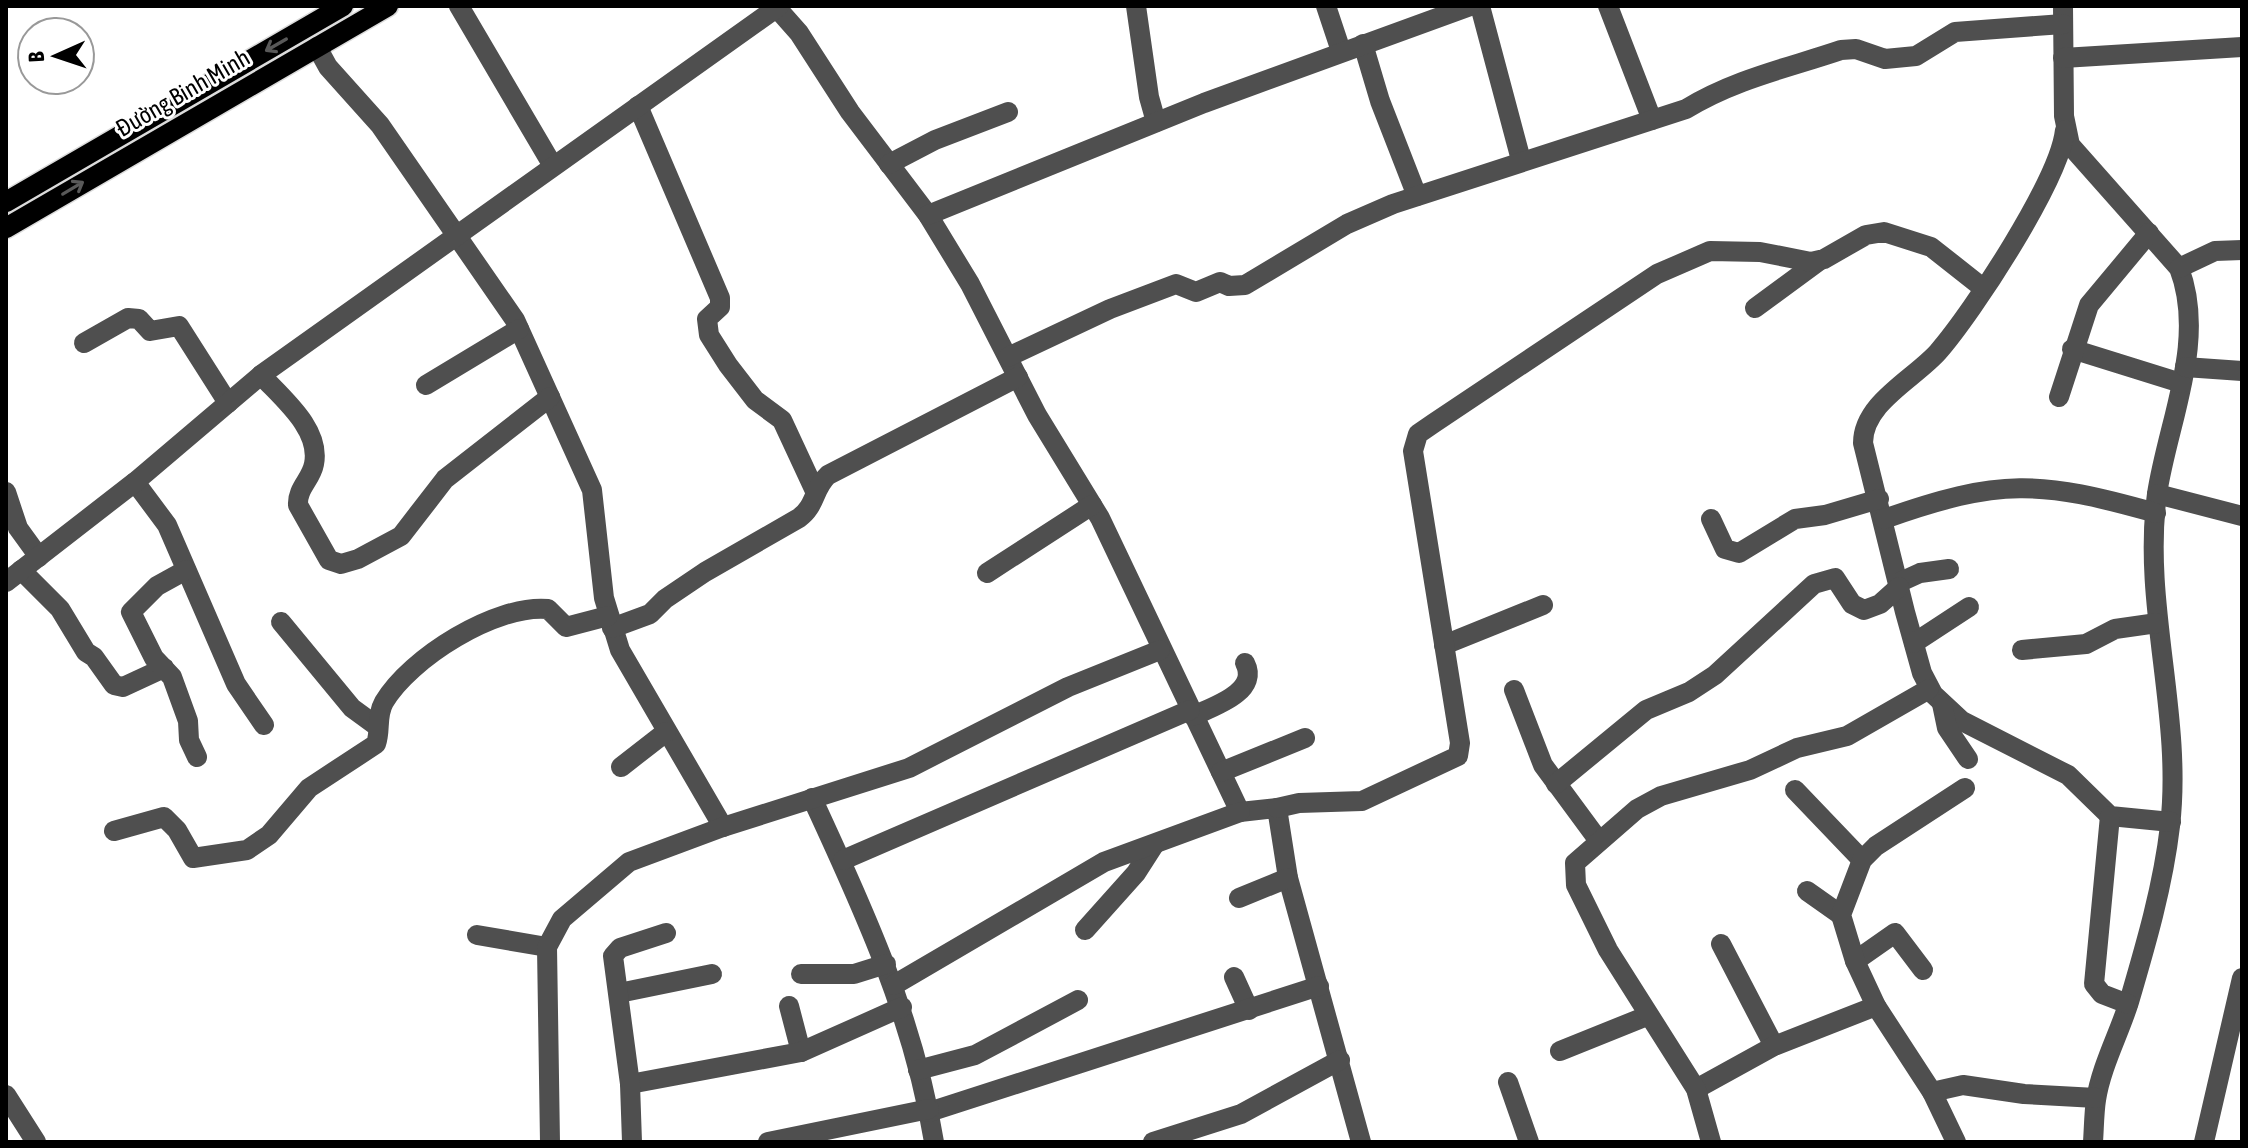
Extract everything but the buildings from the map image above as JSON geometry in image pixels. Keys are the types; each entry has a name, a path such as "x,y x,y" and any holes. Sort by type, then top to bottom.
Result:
{"main road":[{"name":"Đường Binh Minh","path":"6,202 342,6"},
{"path":"342,6 352,27"},
{"name":"Đường Binh Minh","path":"6,228 388,6"}],"street":[{"path":"459,6 553,166"},
{"path":"1136,6 1149,97 1156,122"},
{"path":"1326,6 1341,51"},
{"path":"928,215 1156,122 1341,51 1470,6"},
{"path":"1480,6 1521,160"},
{"path":"1608,6 1652,120"},
{"path":"164,668 123,687 114,685 94,657 86,652 60,609 14,576 135,482 261,375 778,7 799,33 850,112 928,215 1052,442 1092,505 1240,812"},
{"path":"1008,357 1110,309 1176,284 1196,292 1220,282 1229,286 1245,285 1347,224 1521,160 1686,109 1733,84 1841,50 1856,49 1885,59 1916,56 1955,32 2063,15 2066,130 2070,145 2179,268 2188,301 2183,375 2157,504 2153,552 2171,758 2171,822 2163,877 2128,1004 2096,1098 2093,1142"},
{"path":"1363,44 1417,196"},
{"path":"317,47 328,67 380,125 458,233 519,329 592,490 610,622 628,666 723,827"},
{"path":"2063,58 2242,47"},
{"path":"638,106 720,298 720,307 707,319 709,335 748,391 782,420 815,491"},
{"path":"889,164 935,140 1008,112"},
{"path":"1968,759 1947,728 1914,643 1863,443 1869,418 1938,352 1983,288 2047,184 2061,153 2066,130"},
{"path":"1755,308 1819,261 1866,235 1884,232 1931,247 1983,288"},
{"path":"2059,397 2072,349 2089,305 2149,233"},
{"path":"894,985 1104,862 1240,812 1299,803 1362,801 1457,760 1460,743 1413,451 1418,434 1538,352 1679,262 1710,251 1741,250 1819,261"},
{"path":"2179,268 2215,251 2242,250"},
{"path":"84,343 128,318 139,319 150,331 179,326 228,403"},
{"path":"426,385 519,329"},
{"path":"2072,349 2183,375 2242,371"},
{"path":"261,375 309,434 314,466 302,487 298,505 329,560 341,564 370,554 401,536 445,479 550,397"},
{"path":"114,831 164,817 177,830 193,858 247,850 269,835 309,788 371,749 378,738 382,705 407,672 466,633 502,617 542,608 553,611 558,622 566,627 650,614 672,593 714,565 810,511 815,491 828,475 1018,377"},
{"path":"135,482 167,525 236,684 264,725"},
{"path":"1711,519 1725,549 1739,553 1795,519 1882,509 1951,495 2035,486 2242,516"},
{"path":"6,492 18,528 39,557"},
{"path":"987,573 1092,505"},
{"path":"1556,784 1646,710 1689,692 1715,675 1814,584 1835,578 1852,604 1864,610 1880,604 1899,585 1920,573 1949,569"},
{"path":"186,570 157,586 131,612 154,658 172,677 188,721 189,740 197,757"},
{"path":"1444,645 1543,605"},
{"path":"1914,643 1969,607"},
{"path":"281,622 352,708 378,727"},
{"path":"2022,650 2086,644 2115,629 2157,623"},
{"path":"550,1142 547,947 562,919 622,867 723,827 909,768 1068,687 1160,650"},
{"path":"843,860 1238,693 1248,676 1245,663"},
{"path":"1514,690 1537,750 1556,784 1599,841"},
{"path":"1936,696 1962,721 2068,775 2110,816 2171,822"},
{"path":"1711,1142 1696,1089 1608,950 1576,885 1575,863 1637,809 1661,796 1750,770 1797,748 1847,736 1936,696"},
{"path":"621,767 666,732"},
{"path":"1221,772 1305,738"},
{"path":"1841,915 1861,863 1876,846 1965,788"},
{"path":"1795,790 1861,863"},
{"path":"812,798 843,860 902,1007 929,1110 934,1142"},
{"path":"1277,808 1288,878 1361,1142"},
{"path":"2110,816 2094,984 2102,994 2128,1004"},
{"path":"1831,838 1861,863"},
{"path":"1085,930 1136,873 1154,845"},
{"path":"1239,898 1288,878"},
{"path":"1807,891 1841,915 1855,961 1876,1006 1932,1092 1956,1142"},
{"path":"632,1142 630,1084 614,952 666,933"},
{"path":"1855,961 1895,933 1923,970"},
{"path":"477,935 547,947"},
{"path":"1721,944 1774,1046"},
{"path":"801,974 854,974 886,964"},
{"path":"619,993 712,974"},
{"path":"1234,977 1249,1010"},
{"path":"2204,1142 2242,978"},
{"path":"768,1142 929,1110 1319,986"},
{"path":"918,1070 975,1055 1078,1000"},
{"path":"789,1006 801,1052"},
{"path":"1696,1089 1774,1046 1876,1006"},
{"path":"630,1084 801,1052 902,1007"},
{"path":"1560,1051 1647,1016"},
{"path":"1153,1142 1241,1114 1340,1060"},
{"path":"1508,1082 1529,1142"},
{"path":"1932,1092 1963,1085 2024,1094 2096,1098"},
{"path":"6,1095 36,1142"}]}
